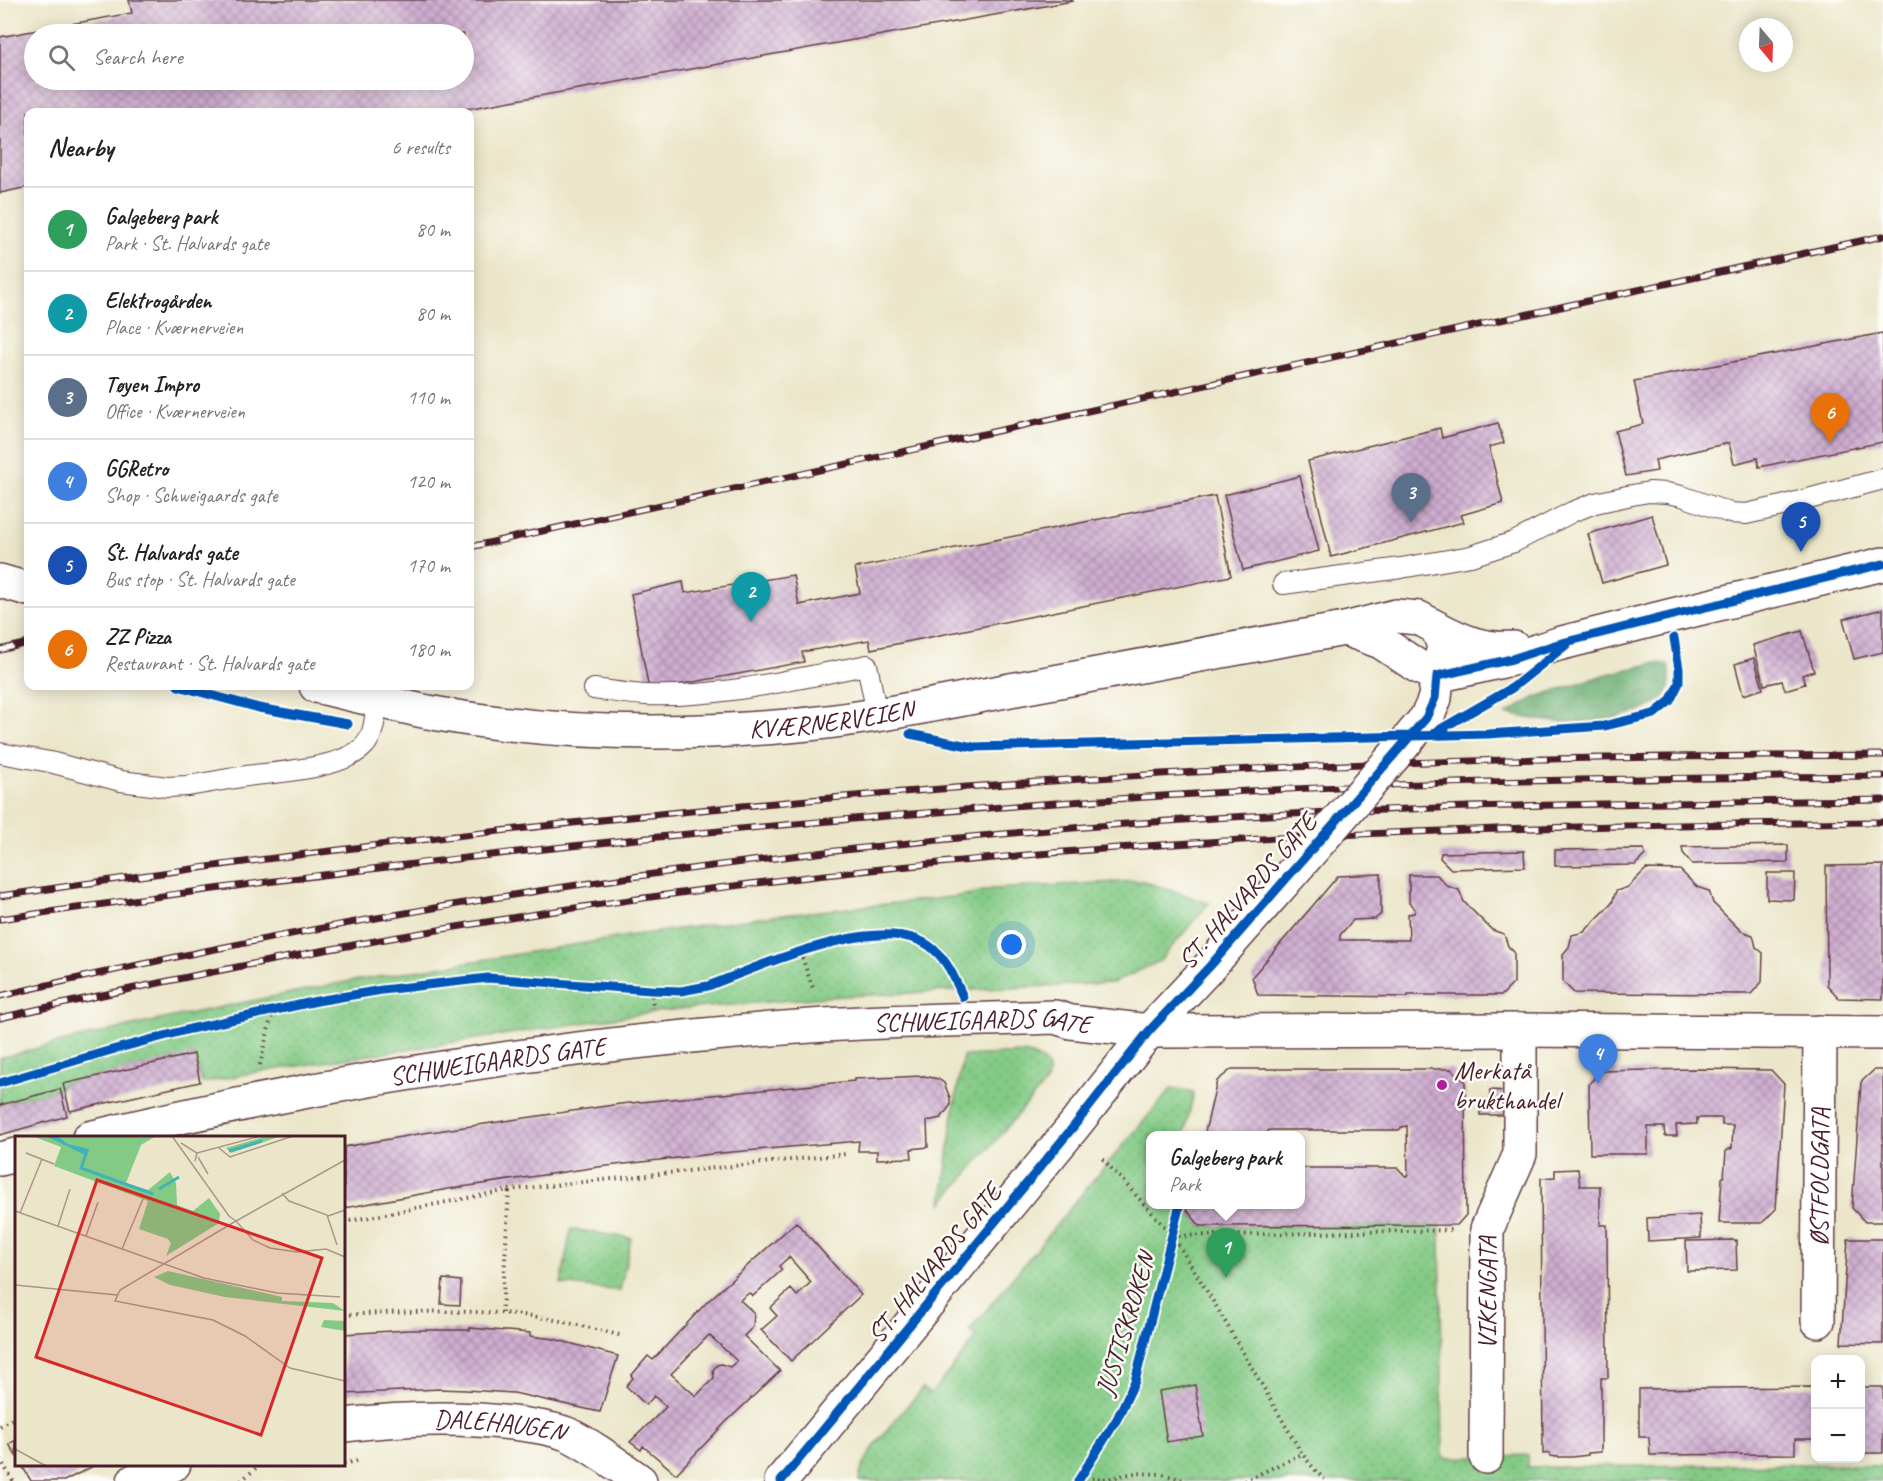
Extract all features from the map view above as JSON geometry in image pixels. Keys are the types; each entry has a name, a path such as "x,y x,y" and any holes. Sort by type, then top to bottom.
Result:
{"street":[{"path":"1345,629 1381,642 1417,666 1437,676 1883,564"},
{"path":"0,581 24,588"},
{"name":"KVÆRNERVEIEN","path":"332,690 431,712 519,725 696,732 789,726 877,714 1345,629 1396,616 1419,618 1466,643 1485,647 1506,648 1558,644"},
{"path":"1437,628 1444,646 1437,676"},
{"name":"ST. HALVARDS GATE","path":"781,1481 1074,1126 1149,1031 1210,966 1417,729 1435,698 1437,676"},
{"name":"SCHWEIGAARDS GATE","path":"93,1136 183,1115 364,1081 656,1040 827,1025 1055,1017 1071,1022 1149,1031 1520,1030 1883,1033"},
{"name":"VIKENGATA","path":"1486,1457 1487,1229 1520,1154 1520,1030"},
{"name":"ØSTFOLDGATA","path":"1818,1321 1820,1032"},
{"path":"0,1160 15,1155"},
{"name":"DALEHAUGEN","path":"345,1425 379,1421 450,1419 500,1421 552,1430 578,1440 640,1481"},
{"path":"134,1481 169,1466"}],"lane":[{"path":"1283,584 1470,556 1514,542 1572,512 1595,503 1649,492 1682,496 1730,513 1746,513 1782,506 1883,479"},
{"path":"594,689 643,695 702,692 742,688 867,665 877,714"},
{"path":"0,753 51,762 121,781 167,787 187,786 311,768 349,756 359,751 369,739 377,701"}],"path":[{"path":"789,956 809,949"},
{"path":"639,989 661,990"},
{"path":"262,1013 284,1008"},
{"path":"345,1222 509,1190 846,1154"},
{"path":"1103,1159 1146,1206"},
{"path":"502,1313 509,1190"},
{"path":"1148,1209 1173,1236 1302,1454 1326,1481"},
{"path":"1173,1236 1487,1229"},
{"path":"345,1315 435,1311 502,1313 557,1320 622,1336"},
{"path":"0,1426 15,1418"},
{"path":"1244,1481 1302,1454"},
{"path":"0,1459 13,1481"},
{"path":"241,1481 260,1466"},
{"path":"292,1466 298,1468 318,1466"},
{"path":"1079,1479 1086,1468"},
{"path":"1079,1479 1106,1479 1135,1473 1162,1474 1187,1481"}],"green space":[{"path":"1654,663 1668,664 1669,687 1663,697 1652,706 1637,712 1602,720 1569,722 1544,721 1506,714 1536,697 1604,675"},
{"path":"1143,881 1209,903 1160,961 1113,983 826,997 660,1011 252,1073 202,1083 194,1055 63,1084 60,1089 0,1105 0,1058 168,1018 335,984 628,936 773,916 961,896 992,889"},
{"path":"1025,1053 1044,1062 1048,1069 1047,1081 942,1203 963,1056"},
{"path":"1172,1088 1194,1092 1185,1131 1146,1131 1146,1209 1187,1210 1201,1226 1440,1225 1443,1458 1528,1455 1528,1467 1799,1464 1883,1466 1883,1481 859,1481 868,1457 885,1432 923,1388 931,1394 977,1337 969,1331"},
{"path":"571,1229 631,1238 620,1291 561,1284"}],"building":[{"path":"129,0 1073,1 471,108 24,108 24,188 0,193 0,37 24,33 24,90 474,90 474,24 72,24 132,13"},
{"path":"1883,333 1883,442 1759,467 1757,458 1734,464 1729,443 1655,460 1657,471 1626,476 1615,431 1643,424 1634,381"},
{"path":"1498,423 1504,443 1489,447 1503,503 1461,515 1464,522 1331,557 1308,461 1440,428 1442,438"},
{"path":"1300,476 1319,551 1243,570 1224,495"},
{"path":"1215,496 1231,576 871,649 869,640 802,652 804,662 649,690 631,594 683,582 685,593 793,575 799,605 860,593 855,568"},
{"path":"1652,515 1666,565 1602,583 1588,534"},
{"path":"1883,609 1883,652 1854,659 1843,619"},
{"path":"1802,631 1814,671 1802,675 1805,684 1785,690 1782,681 1764,685 1753,645"},
{"path":"1754,658 1763,689 1743,695 1735,664"},
{"path":"1788,845 1788,862 1692,864 1683,853 1682,847"},
{"path":"1644,849 1645,855 1635,865 1555,866 1555,850"},
{"path":"1524,851 1525,867 1451,869 1440,858 1441,853"},
{"path":"1883,865 1883,999 1839,998 1827,985 1826,866"},
{"path":"1646,869 1680,870 1697,887 1709,891 1713,903 1741,931 1753,935 1756,947 1763,953 1762,982 1751,994 1574,993 1563,982 1563,954 1569,947 1572,935 1584,932 1612,903 1616,891 1628,887"},
{"path":"1767,873 1795,873 1794,900 1767,899"},
{"path":"1381,874 1381,914 1375,919 1353,920 1340,935 1340,940 1409,940 1408,914 1414,913 1415,909 1409,903 1409,875 1437,875 1447,886 1459,890 1464,902 1492,930 1504,934 1508,946 1514,952 1514,983 1502,995 1408,995 1408,997 1258,995 1252,977 1338,876"},
{"path":"194,1054 200,1082 70,1111 63,1084"},
{"path":"1232,1069 1451,1069 1465,1081 1466,1215 1457,1225 1200,1226 1187,1209 1305,1209 1305,1168 1398,1168 1405,1176 1408,1176 1407,1126 1399,1130 1205,1131 1217,1081"},
{"path":"1771,1070 1784,1084 1776,1209 1762,1223 1719,1223 1722,1178 1724,1177 1726,1151 1732,1148 1733,1125 1722,1125 1722,1118 1697,1118 1697,1124 1676,1125 1677,1136 1665,1136 1664,1127 1648,1127 1648,1154 1590,1154 1589,1084 1601,1071"},
{"path":"1874,1070 1883,1070 1883,1222 1865,1222 1852,1208 1861,1082"},
{"path":"924,1076 944,1083 950,1098 950,1106 941,1118 927,1121 928,1147 911,1149 912,1158 877,1159 877,1151 858,1151 859,1141 721,1153 598,1167 448,1189 345,1208 345,1147 620,1104 854,1081 854,1079"},
{"path":"60,1089 67,1116 0,1135 0,1105"},
{"path":"1490,1090 1505,1091 1505,1115 1480,1115 1480,1100 1490,1100"},
{"path":"1578,1169 1580,1186 1600,1186 1600,1225 1607,1225 1608,1378 1601,1378 1601,1452 1557,1457 1550,1456 1550,1453 1543,1454 1541,1178 1555,1177 1555,1170"},
{"path":"1700,1215 1701,1238 1648,1241 1647,1218"},
{"path":"796,1222 861,1295 791,1361 761,1330 777,1316 770,1308 791,1289 797,1296 811,1282 789,1257 779,1266 782,1270 753,1296 749,1293 740,1300 754,1313 753,1327 744,1336 780,1371 676,1474 643,1446 641,1450 630,1442 666,1407 654,1396 646,1405 626,1386 633,1378 631,1376 648,1356 653,1360 707,1302","holes":["709,1335 737,1361 730,1367 717,1365 713,1370 714,1378 696,1396 671,1374"]},
{"path":"1848,1239 1883,1239 1883,1344 1841,1343"},
{"path":"1736,1240 1737,1270 1687,1271 1686,1241"},
{"path":"443,1279 461,1281 460,1305 441,1304"},
{"path":"470,1328 530,1333 530,1336 554,1339 618,1356 600,1412 514,1393 439,1389 345,1394 345,1334 408,1330 470,1330"},
{"path":"1195,1385 1203,1436 1167,1442 1159,1391"},
{"path":"1811,1387 1811,1439 1795,1439 1795,1454 1650,1455 1649,1437 1639,1437 1639,1389"},
{"path":"1865,1387 1883,1387 1883,1453 1865,1453"},
{"path":"15,1441 15,1454 9,1444"},
{"path":"22,1466 93,1466 64,1481 31,1481"}],"railway":[{"path":"474,546 1883,236"},
{"path":"0,650 24,644"},
{"path":"0,896 289,856 579,822 1016,784 1342,765 1612,758 1883,755"},
{"path":"0,919 434,861 870,817 1252,791 1612,779 1883,776"},
{"path":"0,996 289,934 435,908 581,884 874,847 1021,832 1347,811 1883,800"},
{"path":"0,1018 132,989 396,937 662,895 930,864 1268,838 1576,827 1883,822"}],"cycle path":[{"path":"781,1481 1074,1126 1149,1031 1210,966 1426,718 1435,698 1437,676 1883,564"},
{"path":"910,734 973,747 1488,734 1604,726 1654,714 1670,701 1679,683 1674,638"},
{"path":"1434,733 1512,688 1566,645"},
{"path":"193,690 259,708 348,724"},
{"path":"0,1083 190,1029 317,1001 382,990 488,978 681,991 708,986 821,945 853,938 884,935 911,938 932,948 947,964 963,997"},
{"name":"JUSTISKROKEN","path":"1078,1481 1117,1419 1135,1381 1179,1209"}],"place":[{"name":"ZZ Pizza","path":"1830,443"},
{"name":"Tøyen Impro","path":"1411,523"},
{"name":"St. Halvards gate","path":"1801,552"},
{"name":"Elektrogården","path":"751,622"},
{"name":"GGRetro","path":"1598,1084"},
{"name":"Merkatå brukthandel","path":"1442,1085"},
{"name":"Galgeberg park","path":"1226,1278"}]}
